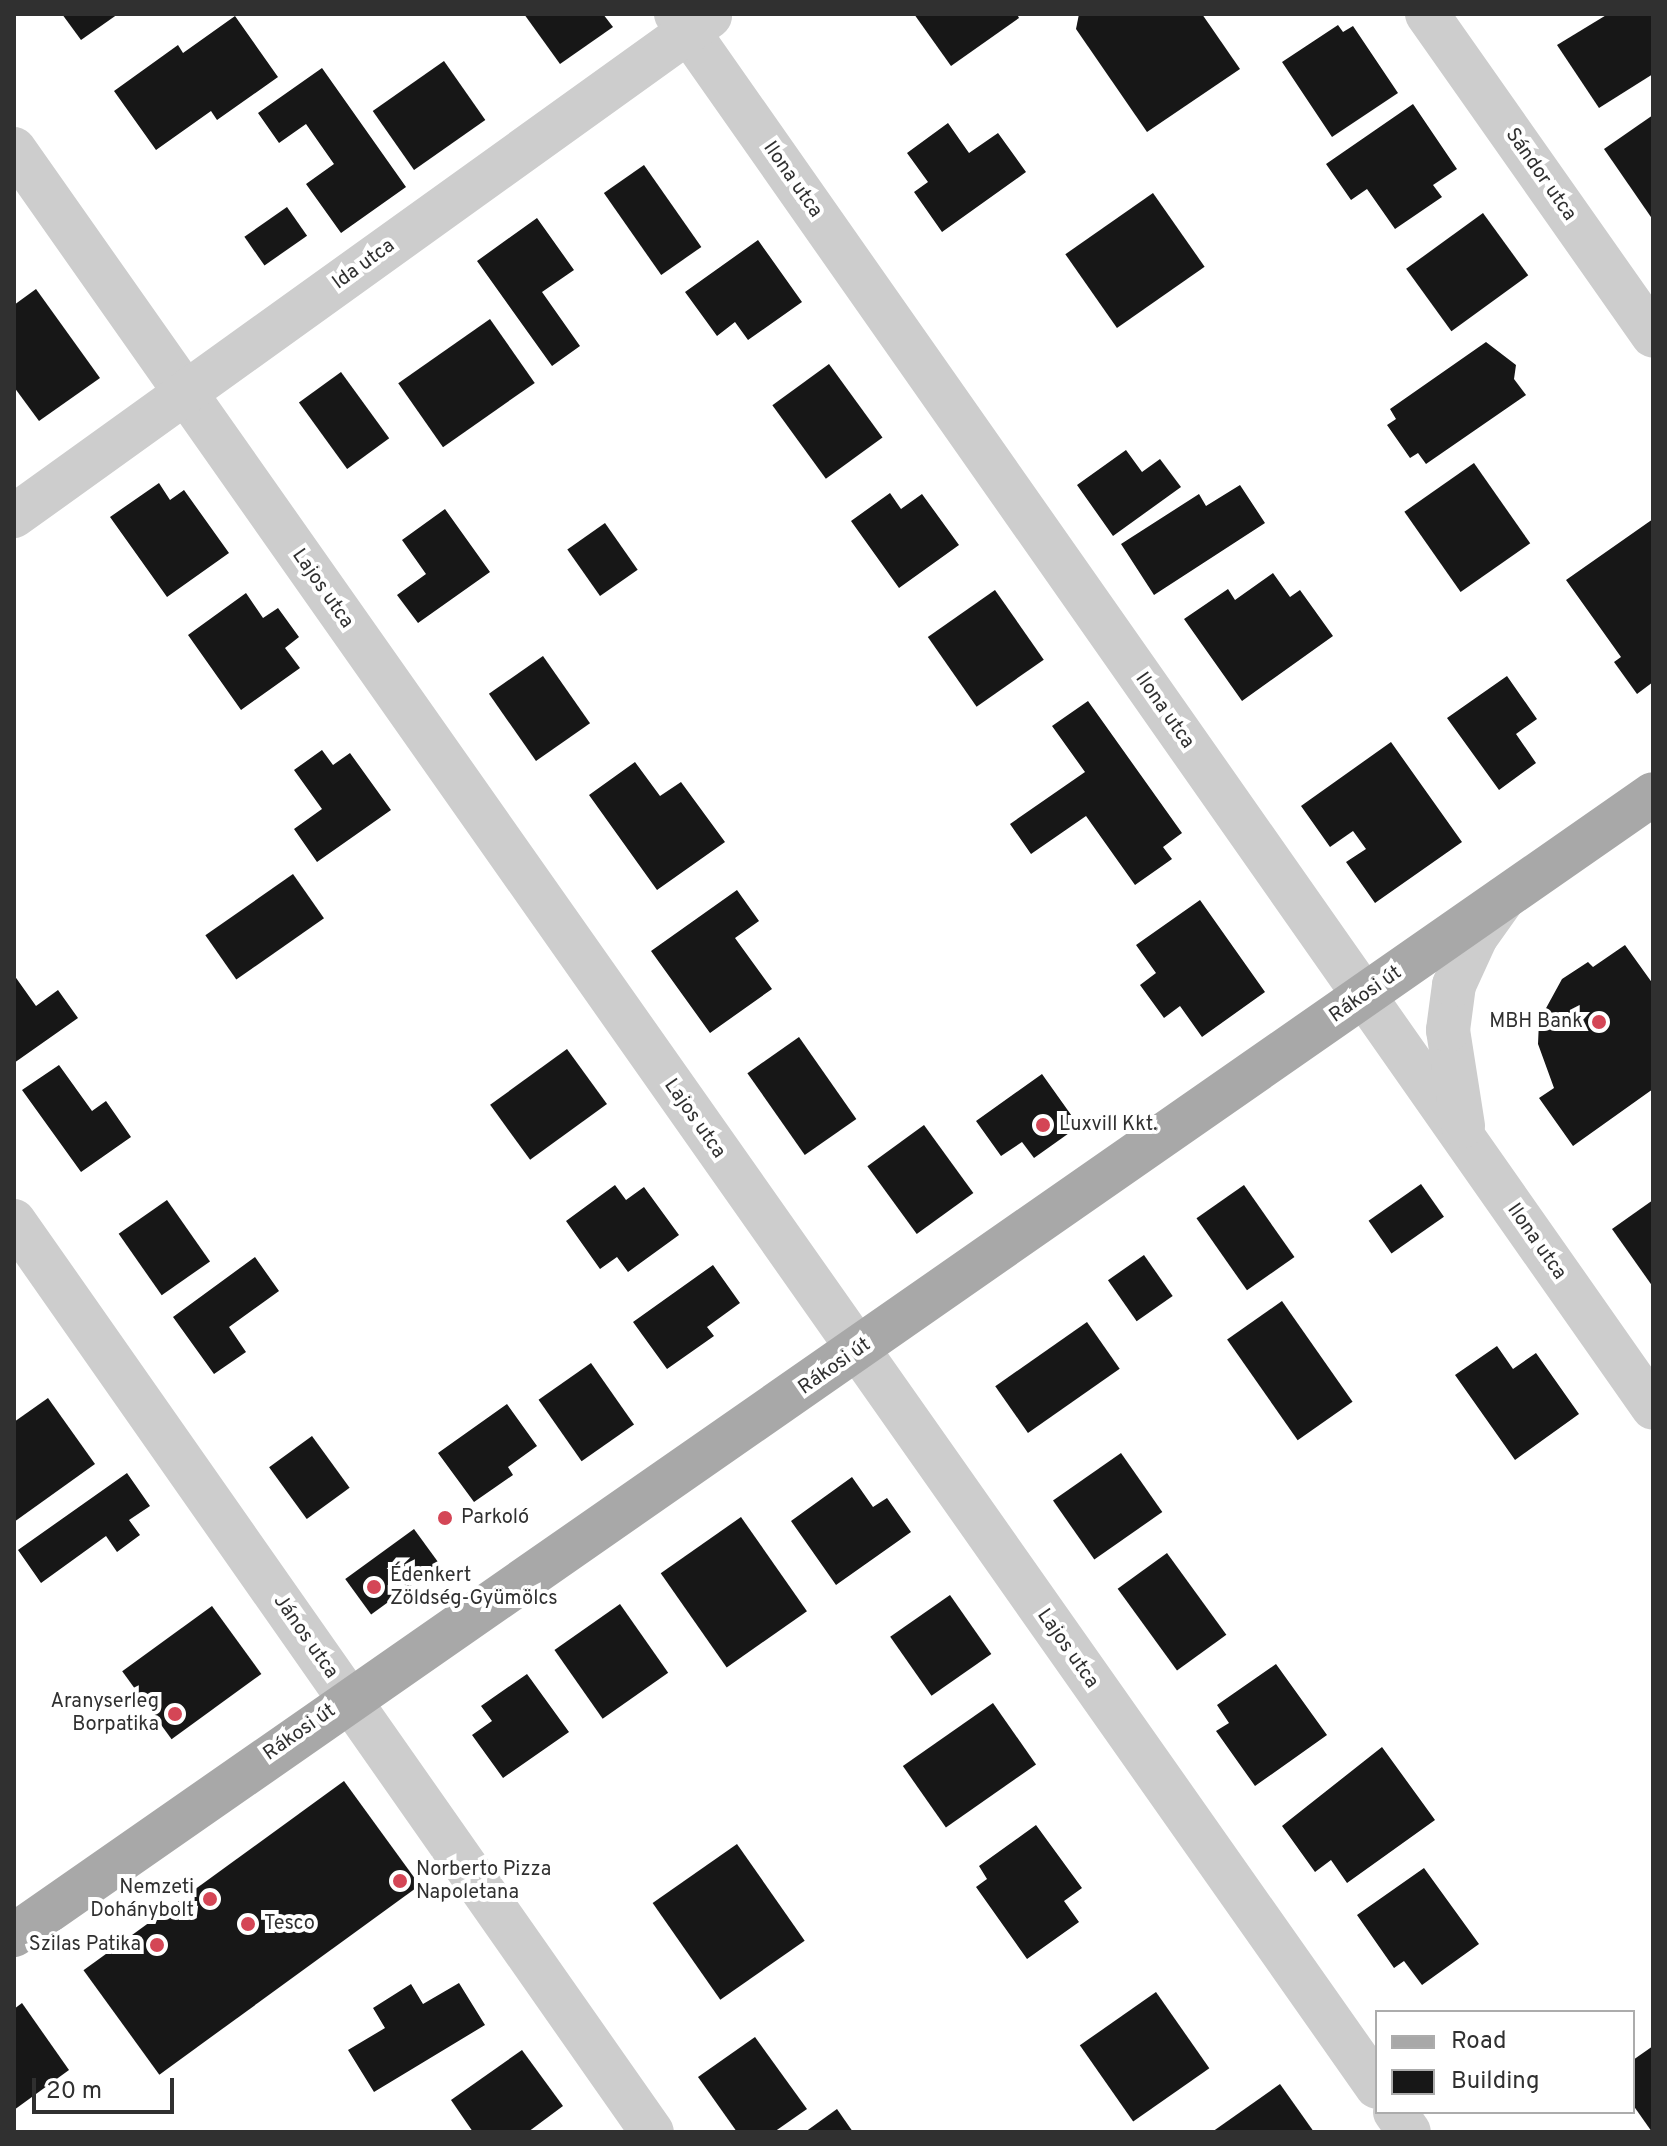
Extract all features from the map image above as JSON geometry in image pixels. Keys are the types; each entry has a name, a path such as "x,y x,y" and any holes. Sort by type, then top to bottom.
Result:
{"main road":[{"name":"Rákosi út","path":"14,1935 1653,794"}],"street":[{"name":"Sándor utca","path":"1427,14 1653,336"},
{"name":"Ida utca","path":"14,516 693,20"},
{"name":"Ilona utca","path":"693,20 1363,997 1653,1408"},
{"name":"Lajos utca","path":"14,149 1375,2084"},
{"path":"1467,1144 1451,1077 1448,1030 1454,985 1476,937 1504,898"},
{"name":"János utca","path":"14,1221 652,2132"},
{"path":"1396,2114 1409,2132"}],"building":[{"path":"62,14 118,14 81,40"},
{"path":"524,14 603,14 613,27 560,64"},
{"path":"914,14 1017,14 1019,18 951,66"},
{"path":"1079,14 1202,14 1240,69 1147,132 1076,29"},
{"path":"1608,14 1653,14 1653,74 1599,108 1557,45"},
{"path":"235,16 278,77 217,120 211,111 156,150 114,91 178,45 183,53"},
{"path":"1338,25 1343,32 1353,26 1398,93 1332,137 1282,62"},
{"path":"444,61 485,120 414,170 373,111"},
{"path":"322,68 406,187 341,233 306,184 334,164 306,124 279,143 258,113"},
{"path":"1413,104 1457,169 1433,185 1442,197 1395,229 1367,189 1351,200 1326,164"},
{"path":"1653,115 1653,220 1604,149"},
{"path":"948,123 969,153 998,133 1026,172 942,232 914,192 928,182 907,153"},
{"path":"644,165 701,247 661,275 604,193"},
{"path":"1153,193 1205,267 1117,328 1065,254"},
{"path":"287,207 307,236 264,265 244,237"},
{"path":"1483,213 1528,275 1451,331 1406,269"},
{"path":"537,218 574,270 542,292 580,346 552,366 477,261"},
{"path":"758,240 802,302 748,340 735,322 717,336 685,292"},
{"path":"36,289 100,378 39,421 14,387 14,305"},
{"path":"490,319 535,383 443,447 398,383"},
{"path":"1486,342 1516,365 1514,379 1526,395 1426,464 1418,453 1410,458 1387,425 1396,419 1390,409"},
{"path":"829,364 882,438 826,479 772,405"},
{"path":"341,372 389,438 347,469 299,403"},
{"path":"1126,450 1142,472 1160,459 1181,487 1113,536 1077,485"},
{"path":"1474,463 1530,543 1461,592 1404,512"},
{"path":"159,483 170,500 184,490 229,553 167,597 110,517"},
{"path":"1240,485 1265,523 1154,595 1121,544 1199,494 1206,506"},
{"path":"890,493 901,509 922,494 959,545 899,588 851,521"},
{"path":"445,509 490,572 418,623 397,595 426,574 402,540"},
{"path":"1653,519 1653,682 1637,694 1614,662 1621,657 1566,580"},
{"path":"605,523 638,570 600,596 567,549"},
{"path":"1273,573 1290,597 1300,590 1333,636 1242,701 1184,619 1228,589 1235,600"},
{"path":"995,590 1044,660 977,707 928,637"},
{"path":"246,593 263,618 278,608 299,637 285,648 300,668 241,710 188,635"},
{"path":"543,656 590,723 536,761 489,694"},
{"path":"1507,676 1537,719 1516,734 1536,763 1499,790 1447,718"},
{"path":"1088,701 1182,833 1163,847 1172,859 1135,885 1086,816 1031,854 1010,824 1085,772 1052,726"},
{"path":"1391,742 1462,842 1375,903 1346,862 1366,849 1353,831 1330,847 1301,806"},
{"path":"322,750 333,765 350,753 391,810 317,862 294,829 322,809 294,770"},
{"path":"635,762 660,796 681,782 725,842 657,890 589,795"},
{"path":"293,874 324,918 236,980 205,935"},
{"path":"737,890 759,921 735,938 772,989 710,1033 651,951"},
{"path":"1200,900 1265,992 1202,1037 1180,1006 1164,1018 1140,985 1156,973 1136,945"},
{"path":"1625,945 1653,984 1653,1089 1573,1146 1539,1098 1554,1088 1538,1044 1539,1021 1562,979 1588,962 1593,967"},
{"path":"14,975 36,1006 58,990 78,1018 14,1063"},
{"path":"799,1037 856,1119 805,1155 747,1073"},
{"path":"567,1049 607,1104 530,1160 490,1105"},
{"path":"59,1065 92,1111 106,1101 131,1137 81,1172 22,1090"},
{"path":"1042,1074 1079,1126 1034,1158 1022,1142 1001,1156 976,1121"},
{"path":"924,1125 973,1193 917,1234 867,1166"},
{"path":"1421,1184 1444,1217 1392,1253 1369,1221"},
{"path":"615,1185 626,1200 644,1187 679,1235 628,1272 617,1257 600,1269 566,1221"},
{"path":"1244,1185 1294,1257 1247,1290 1196,1218"},
{"path":"167,1200 210,1261 162,1295 119,1234"},
{"path":"1653,1200 1653,1287 1612,1229"},
{"path":"1144,1255 1173,1296 1137,1321 1108,1280"},
{"path":"255,1257 279,1291 229,1327 246,1352 214,1374 173,1317"},
{"path":"713,1265 740,1303 707,1327 714,1336 667,1369 633,1322"},
{"path":"1282,1301 1353,1402 1298,1440 1227,1339"},
{"path":"1087,1322 1120,1369 1028,1433 995,1386"},
{"path":"1497,1346 1513,1369 1536,1353 1579,1414 1515,1460 1455,1375"},
{"path":"591,1363 634,1424 582,1461 539,1400"},
{"path":"48,1398 95,1464 14,1522 14,1422"},
{"path":"507,1404 537,1446 508,1467 513,1475 474,1502 438,1453"},
{"path":"312,1436 350,1488 307,1519 269,1467"},
{"path":"1121,1453 1162,1512 1094,1560 1053,1501"},
{"path":"127,1473 150,1506 129,1520 140,1535 117,1552 106,1536 41,1583 18,1550"},
{"path":"852,1477 873,1507 887,1498 911,1532 836,1585 791,1521"},
{"path":"741,1517 807,1611 727,1667 661,1573"},
{"path":"414,1529 440,1565 371,1615 345,1579"},
{"path":"1167,1553 1226,1635 1177,1671 1118,1589"},
{"path":"950,1595 991,1654 931,1696 890,1637"},
{"path":"620,1604 668,1673 603,1719 554,1650"},
{"path":"212,1606 261,1674 172,1739 122,1671"},
{"path":"1276,1664 1327,1735 1255,1786 1216,1731 1229,1723 1217,1705"},
{"path":"527,1674 569,1732 503,1778 472,1735 492,1721 481,1706"},
{"path":"993,1703 1036,1764 946,1828 903,1766"},
{"path":"1382,1747 1435,1820 1347,1883 1331,1860 1315,1872 1282,1826"},
{"name":"Tesco","path":"344,1781 420,1885 159,2075 83,1970"},
{"path":"1036,1825 1082,1888 1064,1901 1079,1922 1027,1959 976,1887 987,1879 979,1866"},
{"path":"737,1844 805,1941 720,2000 653,1903"},
{"path":"1424,1868 1479,1944 1422,1985 1404,1961 1394,1968 1357,1915"},
{"path":"459,1983 485,2025 374,2092 348,2050 385,2028 373,2008 411,1984 423,2004"},
{"path":"1156,1992 1209,2068 1133,2122 1080,2045"},
{"path":"22,2003 69,2070 14,2110 14,2009"},
{"path":"755,2037 807,2109 774,2132 737,2132 698,2077"},
{"path":"1653,2046 1653,2132 1635,2108 1635,2059"},
{"path":"522,2050 563,2106 528,2132 473,2132 451,2100"},
{"path":"1280,2084 1314,2132 1212,2132"},
{"path":"837,2109 853,2132 805,2132"}],"place":[{"name":"MBH Bank","path":"1599,1022"},
{"name":"Luxvill Kkt.","path":"1043,1125"},
{"name":"Parkoló","path":"445,1518"},
{"name":"Édenkert Zöldség-Gyümölcs","path":"374,1587"},
{"name":"Aranyserleg Borpatika","path":"175,1714"},
{"name":"Norberto Pizza Napoletana","path":"400,1881"},
{"name":"Nemzeti Dohánybolt","path":"210,1899"},
{"name":"Tesco","path":"248,1924"},
{"name":"Szilas Patika","path":"157,1945"}]}
